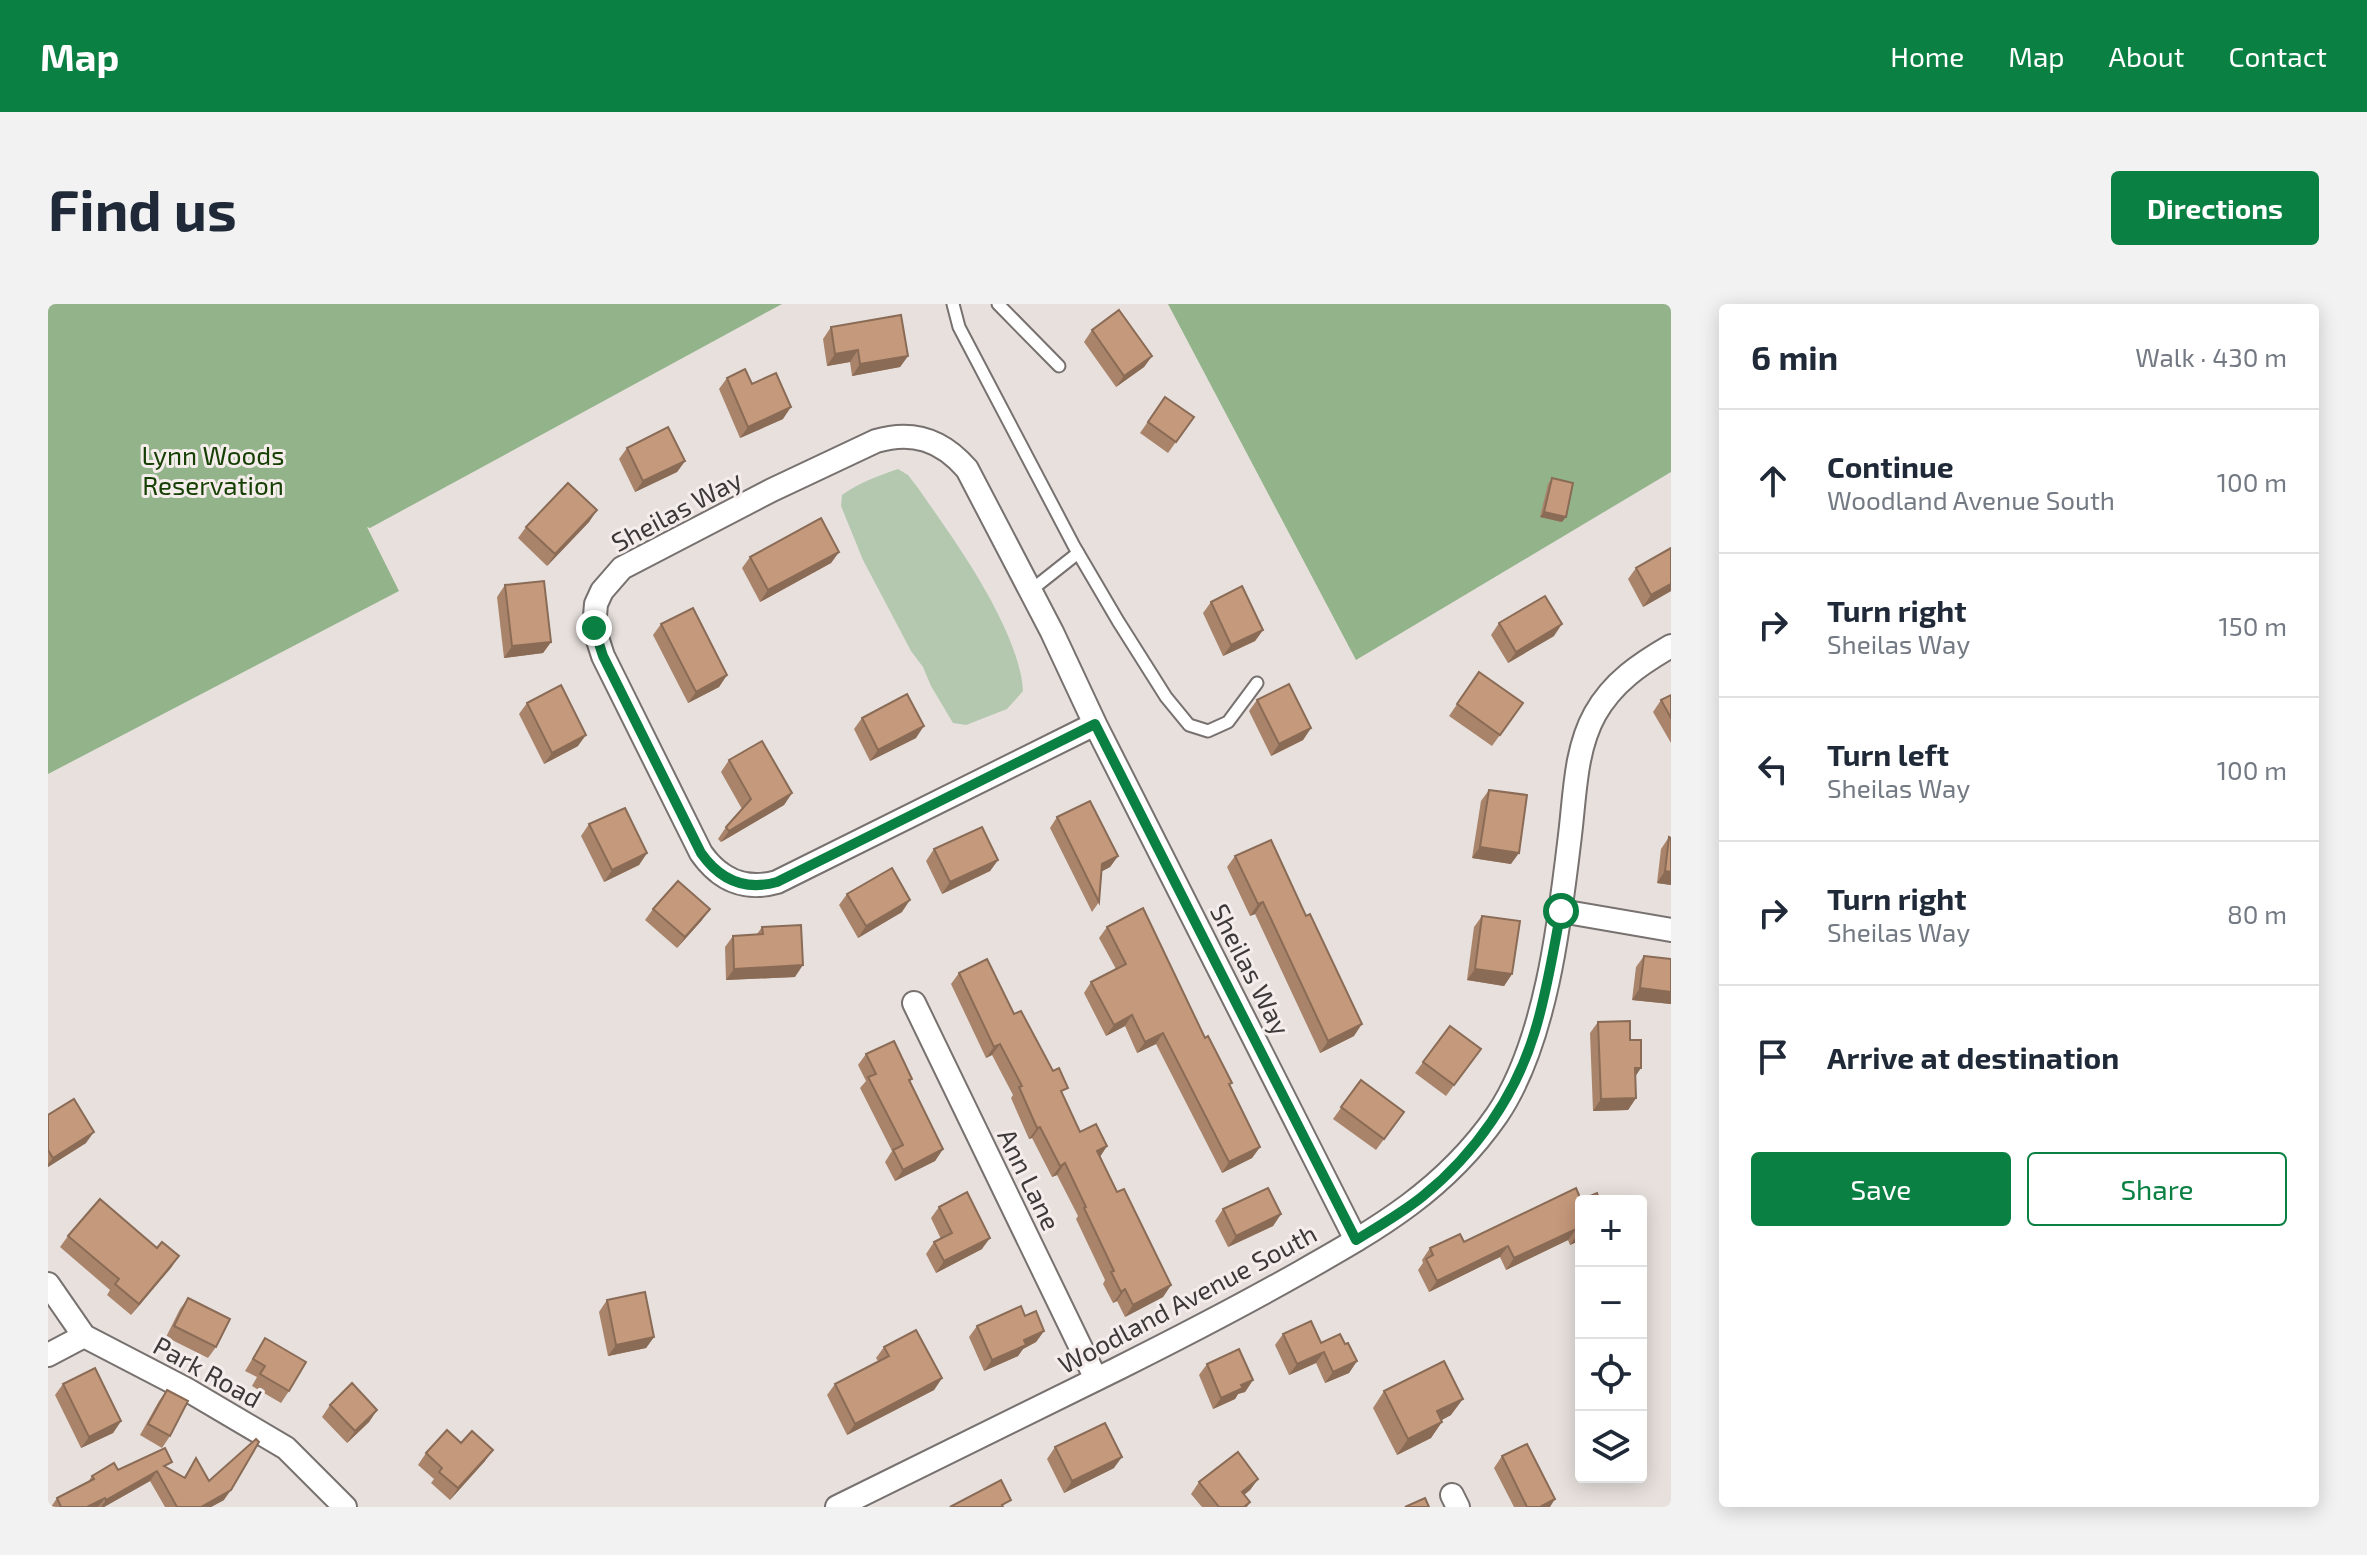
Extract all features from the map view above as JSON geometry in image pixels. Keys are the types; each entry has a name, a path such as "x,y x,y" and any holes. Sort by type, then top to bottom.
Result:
{"street":[{"name":"Sheilas Way","path":"1095,724 777,882 746,885 721,876 701,853 603,656 594,628 596,604 602,591 622,568 772,490 876,441 890,437 920,437 946,448 958,458 967,469 1052,632 1095,724 1356,1240"},
{"name":"Woodland Avenue South","path":"837,1507 1205,1325 1356,1240 1401,1212 1438,1183 1497,1115 1510,1093 1535,1031 1561,911 1577,777 1587,732 1595,714 1617,683 1671,646"},
{"path":"1561,911 1671,930"},
{"name":"Ann Lane","path":"914,1003 1096,1379"},
{"name":"Park Road","path":"48,1284 84,1336 186,1389 286,1448 345,1507"},
{"path":"48,1355 84,1336"}],"lane":[{"path":"953,304 959,327 1078,553 1166,697 1189,725 1208,731 1228,722 1257,683"},
{"path":"998,304 1059,366"},
{"path":"1030,591 1078,553"}],"green space":[{"name":"Lynn Woods Reservation","path":"48,304 782,304 367,527 399,591 48,774"},
{"path":"1168,304 1671,304 1671,472 1356,660"},
{"path":"898,469 908,475 918,488 976,575 1006,631 1019,668 1023,691 1007,709 966,725 953,723 911,651 863,560 841,506 842,495 849,490"}],"building":[{"path":"1119,310 1152,356 1124,376 1092,330"},
{"path":"901,315 908,356 860,364 858,350 835,354 831,327"},
{"path":"745,369 752,384 776,373 791,407 748,427 727,378"},
{"path":"1165,397 1194,417 1176,442 1148,422"},
{"path":"668,427 685,461 643,481 627,448"},
{"path":"1552,478 1573,483 1566,517 1544,512"},
{"path":"568,483 597,510 555,554 526,527"},
{"path":"821,518 839,552 768,590 750,557"},
{"path":"1671,548 1671,584 1651,595 1636,568"},
{"path":"544,581 551,642 512,646 505,585"},
{"path":"1242,586 1263,630 1231,645 1211,602"},
{"path":"1545,596 1562,624 1516,652 1499,623"},
{"path":"693,608 727,675 696,692 661,624"},
{"path":"1479,672 1523,703 1500,735 1457,704"},
{"path":"1289,684 1311,728 1279,744 1257,700"},
{"path":"561,685 586,735 552,753 527,703"},
{"path":"907,694 924,726 878,750 862,718"},
{"path":"1671,695 1671,718 1661,700"},
{"path":"762,741 792,793 729,831 726,827 751,799 729,760"},
{"path":"1489,790 1527,795 1519,853 1480,847"},
{"path":"1090,801 1118,856 1102,864 1099,902 1057,817"},
{"path":"625,808 647,853 612,870 589,824"},
{"path":"982,827 998,860 950,882 934,849"},
{"path":"1671,838 1671,872 1665,871"},
{"path":"1271,840 1362,1024 1328,1041 1263,902 1258,904 1235,856"},
{"path":"892,868 910,900 866,926 847,894"},
{"path":"678,881 710,909 685,937 653,909"},
{"path":"1143,908 1205,1038 1208,1036 1232,1083 1229,1084 1260,1147 1229,1162 1163,1033 1145,1042 1132,1015 1114,1025 1091,982 1126,964 1107,927"},
{"path":"1482,916 1520,921 1512,974 1475,969"},
{"path":"801,925 803,965 734,969 733,936 763,934 762,927"},
{"path":"1644,956 1671,959 1671,992 1640,988"},
{"path":"987,959 1014,1014 1021,1011 1053,1071 1059,1068 1068,1088 1061,1091 1080,1132 1096,1124 1107,1146 1097,1151 1117,1192 1124,1189 1171,1285 1133,1305 1125,1289 1121,1292 1111,1272 1114,1271 1065,1163 1060,1166 1040,1127 1037,1128 1019,1087 1022,1086 1000,1044 994,1047 959,973"},
{"path":"1630,1021 1630,1040 1641,1040 1641,1068 1635,1068 1636,1098 1601,1099 1598,1022"},
{"path":"1450,1026 1481,1049 1454,1085 1423,1062"},
{"path":"894,1041 912,1079 909,1080 943,1149 903,1170 893,1150 903,1145 868,1077 876,1074 866,1054"},
{"path":"1361,1080 1404,1112 1384,1139 1341,1107"},
{"path":"74,1099 94,1132 53,1158 48,1150 48,1115"},
{"path":"1268,1188 1281,1214 1236,1236 1223,1209"},
{"path":"1576,1188 1579,1195 1575,1195 1575,1229 1514,1258 1508,1246 1437,1281 1426,1259 1433,1255 1430,1248 1460,1234 1464,1242"},
{"path":"967,1192 990,1238 944,1261 934,1242 952,1233 939,1207"},
{"path":"100,1199 157,1248 162,1242 179,1256 139,1304 115,1284 119,1279 68,1236"},
{"path":"645,1292 654,1337 616,1345 607,1300"},
{"path":"188,1298 230,1319 216,1347 174,1326"},
{"path":"1021,1306 1025,1316 1036,1311 1044,1331 1024,1340 1026,1345 992,1360 977,1326"},
{"path":"1311,1321 1321,1343 1340,1334 1357,1361 1333,1372 1324,1352 1297,1364 1283,1334"},
{"path":"916,1330 942,1378 855,1424 835,1384 889,1356 884,1347"},
{"path":"265,1338 306,1362 289,1391 260,1374 265,1366 253,1359"},
{"path":"1239,1349 1253,1380 1221,1398 1207,1364"},
{"path":"1444,1361 1463,1399 1437,1411 1442,1422 1408,1439 1384,1391"},
{"path":"95,1368 121,1421 89,1437 63,1384"},
{"path":"352,1383 377,1410 355,1431 330,1405"},
{"path":"167,1390 188,1401 170,1436 148,1424"},
{"path":"1105,1423 1122,1457 1072,1481 1055,1447"},
{"path":"447,1430 461,1443 472,1431 493,1450 458,1488 439,1472 442,1468 426,1453"},
{"path":"256,1439 259,1442 231,1490 201,1507 177,1507 157,1471 106,1500 87,1507 61,1507 57,1498 94,1479 92,1476 114,1463 118,1470 165,1448 172,1462 164,1466 185,1478 196,1458 209,1481"},
{"path":"1527,1444 1555,1499 1540,1507 1527,1507 1502,1456"},
{"path":"1238,1452 1258,1479 1242,1492 1250,1502 1244,1507 1219,1507 1199,1482"},
{"path":"1001,1480 1011,1500 1003,1507 950,1507"},
{"path":"1425,1498 1429,1507 1405,1507"}],"route":[{"path":"594,628 603,656 701,853 721,876 746,885 777,882 1095,724 1356,1240 1401,1212 1438,1183 1497,1115 1510,1093 1535,1031 1561,911"}]}
